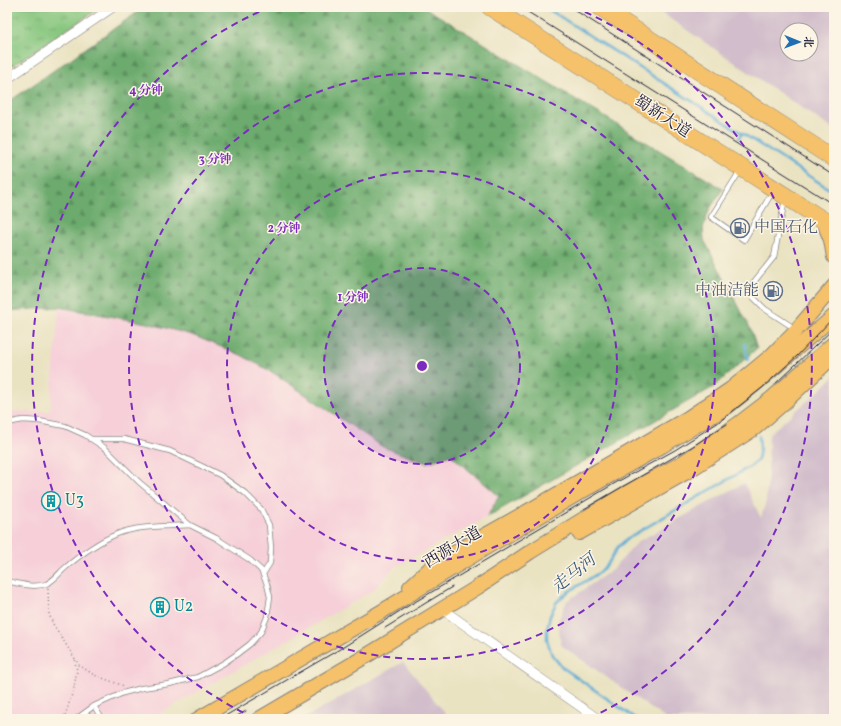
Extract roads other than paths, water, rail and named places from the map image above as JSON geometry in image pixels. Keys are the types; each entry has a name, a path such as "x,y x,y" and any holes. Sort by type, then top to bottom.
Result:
{"highway":[{"name":"蜀新大道","path":"490,7 829,223"},
{"path":"600,7 834,159"}],"main road":[{"path":"829,223 834,256"},
{"path":"381,612 436,564 688,418 731,389 771,356 797,330 834,286"},
{"name":"西源大道","path":"198,719 381,612 578,493 662,446 727,407 834,316"},
{"path":"259,719 442,610 530,552 626,493 682,463 772,398 834,343"},
{"path":"478,587 686,473 723,449 755,428 787,400 834,354"}],"street":[{"path":"7,79 113,7"},
{"path":"442,610 598,719"}],"lane":[{"path":"742,168 711,217 744,240 780,192"},
{"path":"780,192 774,257 753,283 751,295 765,309 797,330"},
{"path":"7,424 23,420 39,421 65,426 85,435 104,448 139,482 190,525 216,538 250,560 261,570 267,584 270,597 267,617 261,632 250,644 224,664 198,677 123,693 94,706 76,719"},
{"path":"90,439 124,439 170,452 220,475 245,493 261,509 269,525 271,548 270,563 263,574"},
{"path":"7,581 27,586 36,586 48,583 65,568 90,550 116,535 129,530 149,527 190,525"},
{"path":"94,706 102,719"}],"waterway":[{"path":"545,7 834,192"},
{"name":"走马河","path":"739,138 742,133"},
{"name":"走马河","path":"745,344 748,360"},
{"name":"走马河","path":"636,719 562,667 552,655 547,640 547,628 550,616 556,603 565,594 600,572 609,562 618,547 628,538 751,466 758,460 760,448 759,436"}],"tram line":[{"path":"520,7 834,205"},
{"path":"570,7 834,176"},
{"path":"220,719 345,646 403,609 617,482 675,450 719,422 762,388 797,356 834,317"},
{"path":"775,384 834,328"},
{"path":"584,509 693,446 727,424"},
{"path":"385,628 452,587"},
{"path":"232,719 246,711"}],"place":[{"name":"中国石化","path":"740,228"},
{"name":"中油洁能","path":"773,291"},
{"name":"U3","path":"51,501"},
{"name":"U2","path":"160,607"}]}
